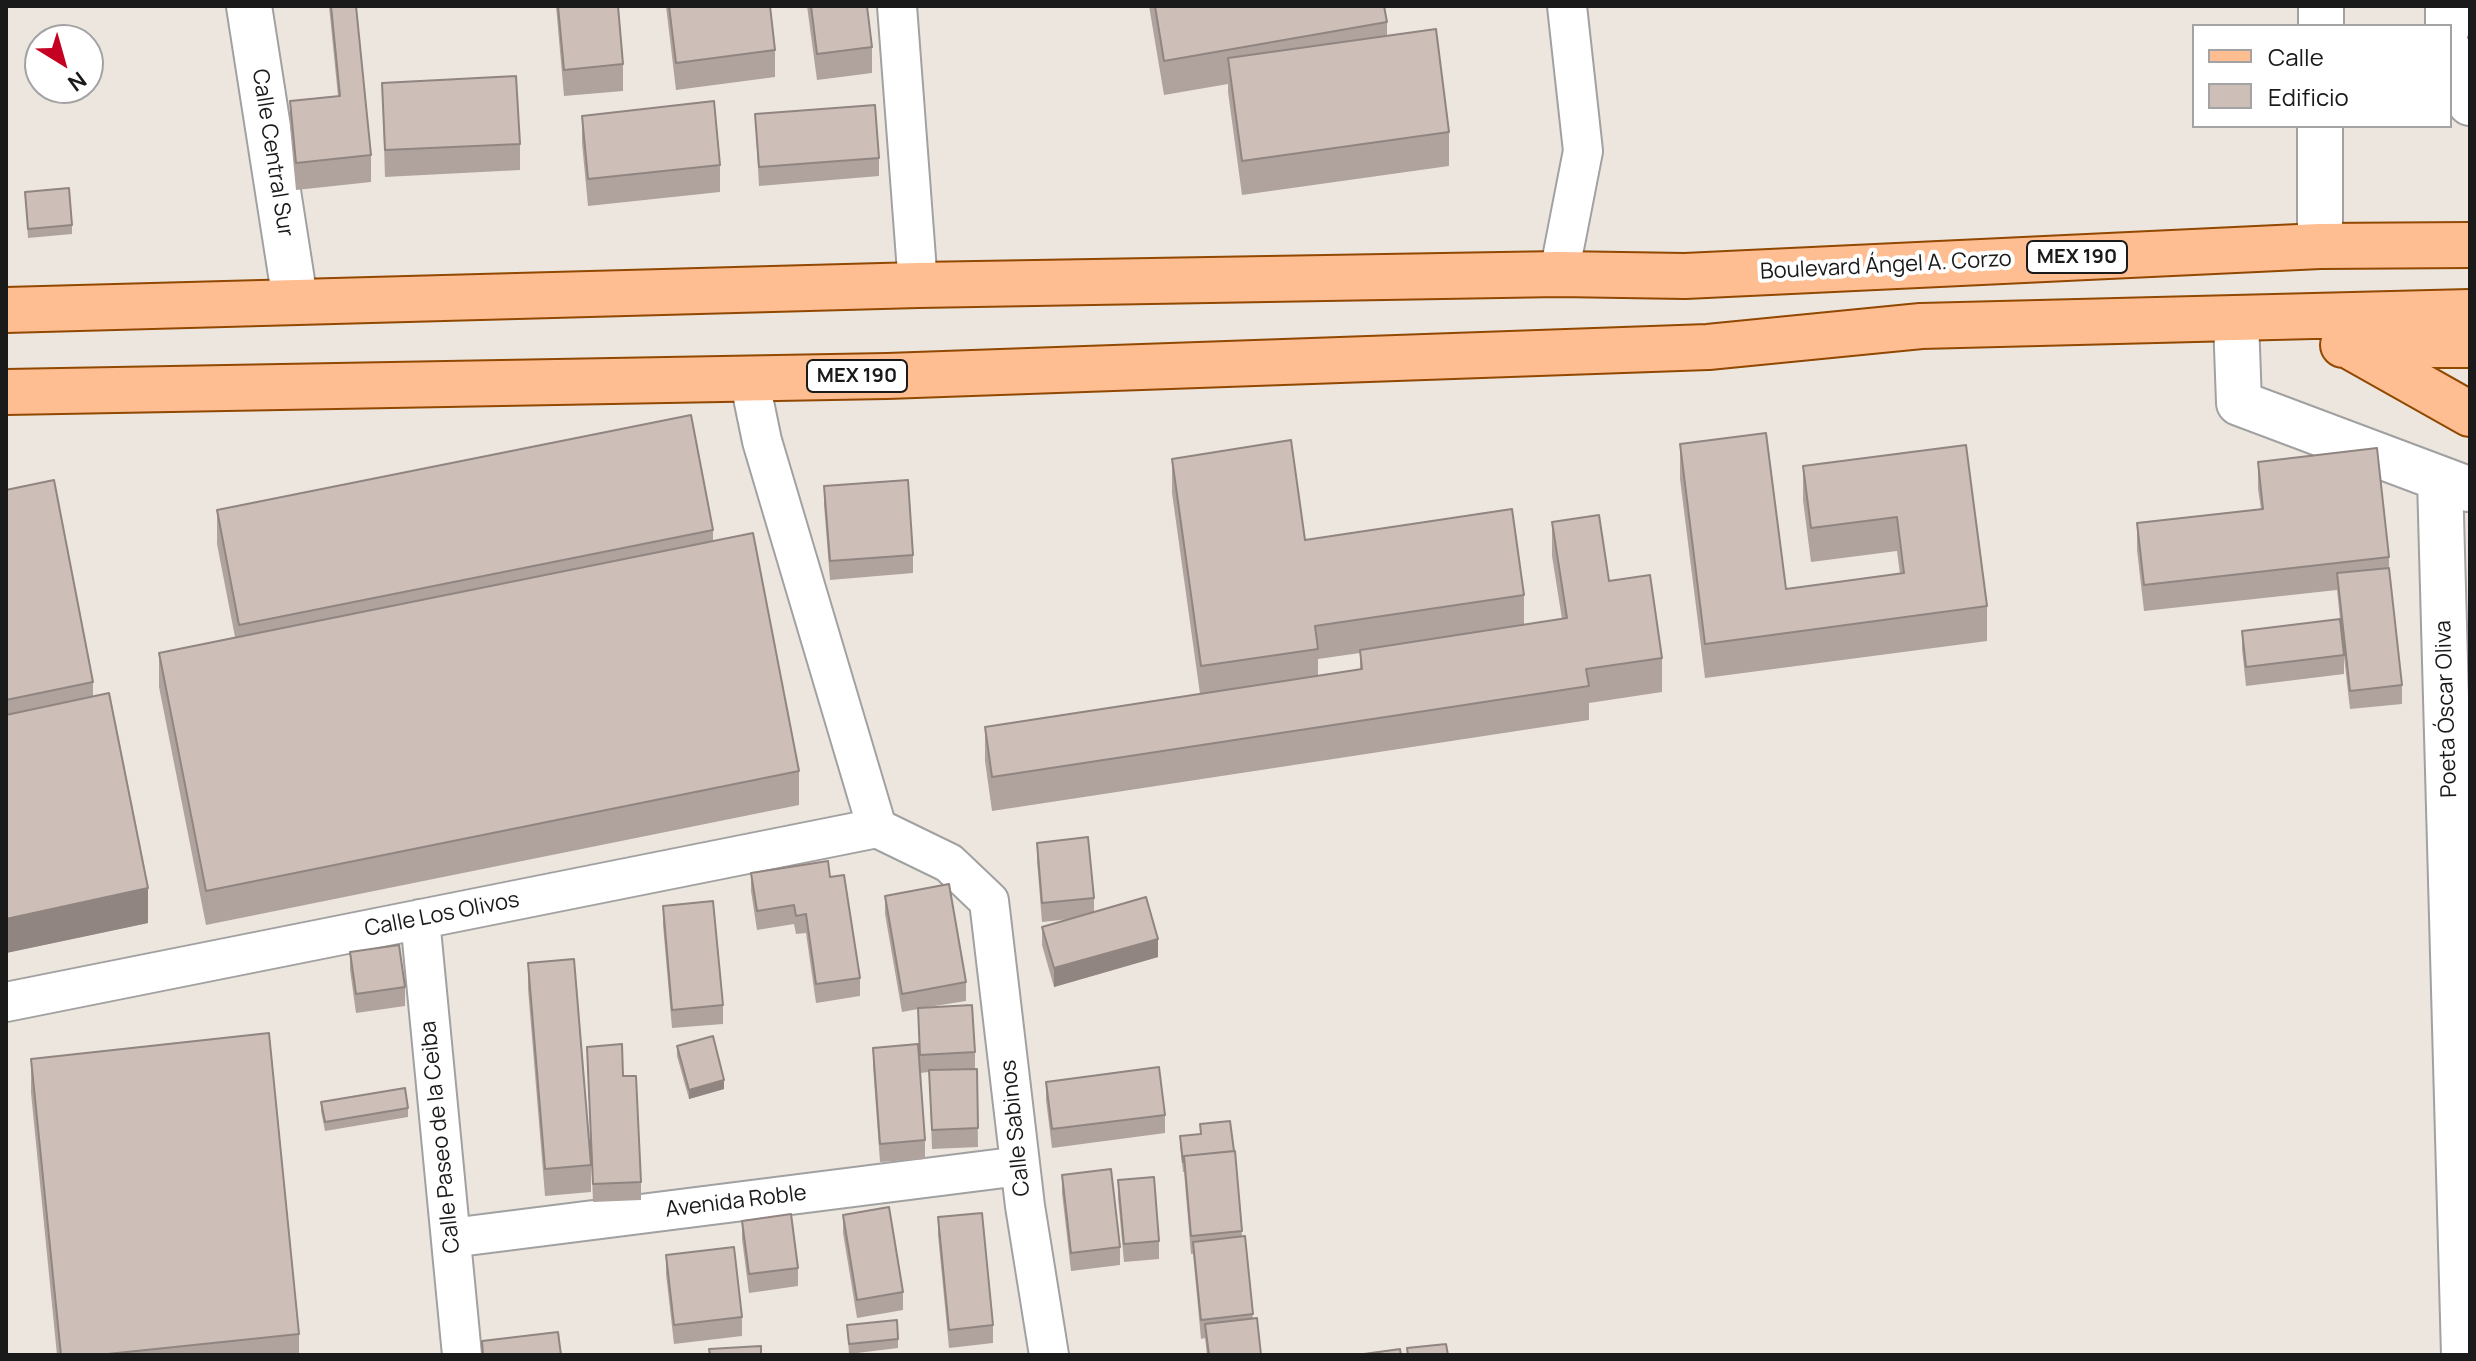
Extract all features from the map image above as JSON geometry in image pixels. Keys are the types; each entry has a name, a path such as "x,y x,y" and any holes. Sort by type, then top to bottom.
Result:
{"main road":[{"name":"Boulevard Ángel A. Corzo","path":"1559,274 1685,276 2320,246 2470,245"},
{"name":"MEX 190","path":"6,310 918,285 1559,274"},
{"name":"MEX 190","path":"2236,333 2306,319 2470,312"},
{"name":"MEX 190","path":"6,392 749,378 2236,333 2349,345 2470,345"},
{"path":"2349,345 2470,414"}],"street":[{"name":"Calle Central Sur","path":"249,6 295,300"},
{"path":"897,6 918,285"},
{"path":"1559,274 1583,151 1567,6"},
{"path":"2452,57 2470,103"},
{"path":"2320,128 2320,246"},
{"path":"2236,333 2239,403 2455,485"},
{"path":"749,378 762,441 877,828"},
{"name":"Poeta Óscar Oliva","path":"2455,485 2464,1355"},
{"name":"Calle Sabinos","path":"877,828 949,863 989,901 1020,1166 1049,1355"},
{"name":"Calle Los Olivos","path":"6,1002 877,828"},
{"name":"Calle Paseo de la Ceiba","path":"420,919 462,1355"},
{"name":"Avenida Roble","path":"451,1238 1020,1166"}],"building":[{"path":"331,6 356,6 371,155 296,163 290,101 340,96"},
{"path":"558,6 618,6 623,64 564,70"},
{"path":"669,6 770,6 775,50 676,63"},
{"path":"811,6 867,6 872,47 817,54"},
{"path":"1155,6 1384,6 1387,22 1164,61"},
{"path":"1436,29 1449,132 1242,161 1228,58"},
{"path":"516,76 520,144 385,150 382,83"},
{"path":"714,101 720,165 588,179 582,116"},
{"path":"875,105 879,158 759,167 755,114"},
{"path":"69,188 72,225 28,229 25,192"},
{"path":"691,415 713,530 239,625 217,510"},
{"path":"1766,433 1786,589 1904,573 1897,517 1811,528 1803,466 1966,445 1987,606 1705,644 1680,444"},
{"path":"1291,440 1305,540 1512,509 1524,595 1315,626 1318,649 1201,666 1172,459"},
{"path":"2377,448 2389,557 2144,585 2137,523 2263,509 2258,462"},
{"path":"54,480 93,682 6,700 6,490"},
{"path":"908,480 913,555 830,561 824,486"},
{"path":"1599,515 1609,581 1650,575 1662,658 1586,669 1589,686 992,777 985,727 1362,669 1360,650 1567,618 1552,522"},
{"path":"753,533 799,771 206,891 159,653"},
{"path":"2389,568 2402,685 2350,691 2337,573"},
{"path":"2340,619 2344,655 2246,667 2242,631"},
{"path":"109,693 148,888 6,919 6,715"},
{"path":"1088,837 1094,898 1042,903 1037,843"},
{"path":"828,861 830,877 844,875 860,978 816,984 806,914 796,916 794,905 757,911 751,873"},
{"path":"949,884 966,982 902,994 885,896"},
{"path":"1146,897 1158,939 1054,968 1042,927"},
{"path":"713,901 723,1005 672,1010 663,906"},
{"path":"399,945 405,987 356,994 350,952"},
{"path":"574,959 591,1165 545,1169 528,963"},
{"path":"972,1005 975,1052 920,1055 918,1008"},
{"path":"269,1033 299,1334 98,1355 61,1355 31,1059"},
{"path":"713,1036 724,1080 689,1090 677,1046"},
{"path":"622,1044 623,1076 636,1076 641,1182 593,1184 587,1047"},
{"path":"918,1044 925,1140 880,1144 873,1048"},
{"path":"1159,1067 1165,1115 1052,1129 1046,1082"},
{"path":"977,1069 978,1128 932,1130 929,1070"},
{"path":"405,1088 408,1108 325,1122 321,1102"},
{"path":"1230,1121 1234,1151 1184,1156 1183,1162 1180,1136 1201,1134 1200,1124"},
{"path":"1235,1151 1242,1231 1191,1236 1184,1156"},
{"path":"1111,1169 1120,1247 1071,1253 1062,1175"},
{"path":"1154,1177 1159,1241 1124,1244 1118,1180"},
{"path":"889,1207 903,1292 857,1300 843,1215"},
{"path":"982,1213 993,1325 949,1330 938,1217"},
{"path":"791,1214 798,1268 749,1274 742,1221"},
{"path":"1245,1236 1253,1314 1201,1320 1193,1242"},
{"path":"734,1247 742,1317 674,1325 666,1255"},
{"path":"1257,1318 1261,1355 1209,1355 1205,1324"},
{"path":"897,1320 898,1339 849,1344 847,1325"},
{"path":"558,1332 561,1355 483,1355 482,1341"},
{"path":"1446,1344 1448,1355 1408,1355 1407,1348"},
{"path":"761,1346 761,1355 710,1355 709,1349"},
{"path":"1400,1349 1401,1355 1364,1355 1364,1354"}]}
